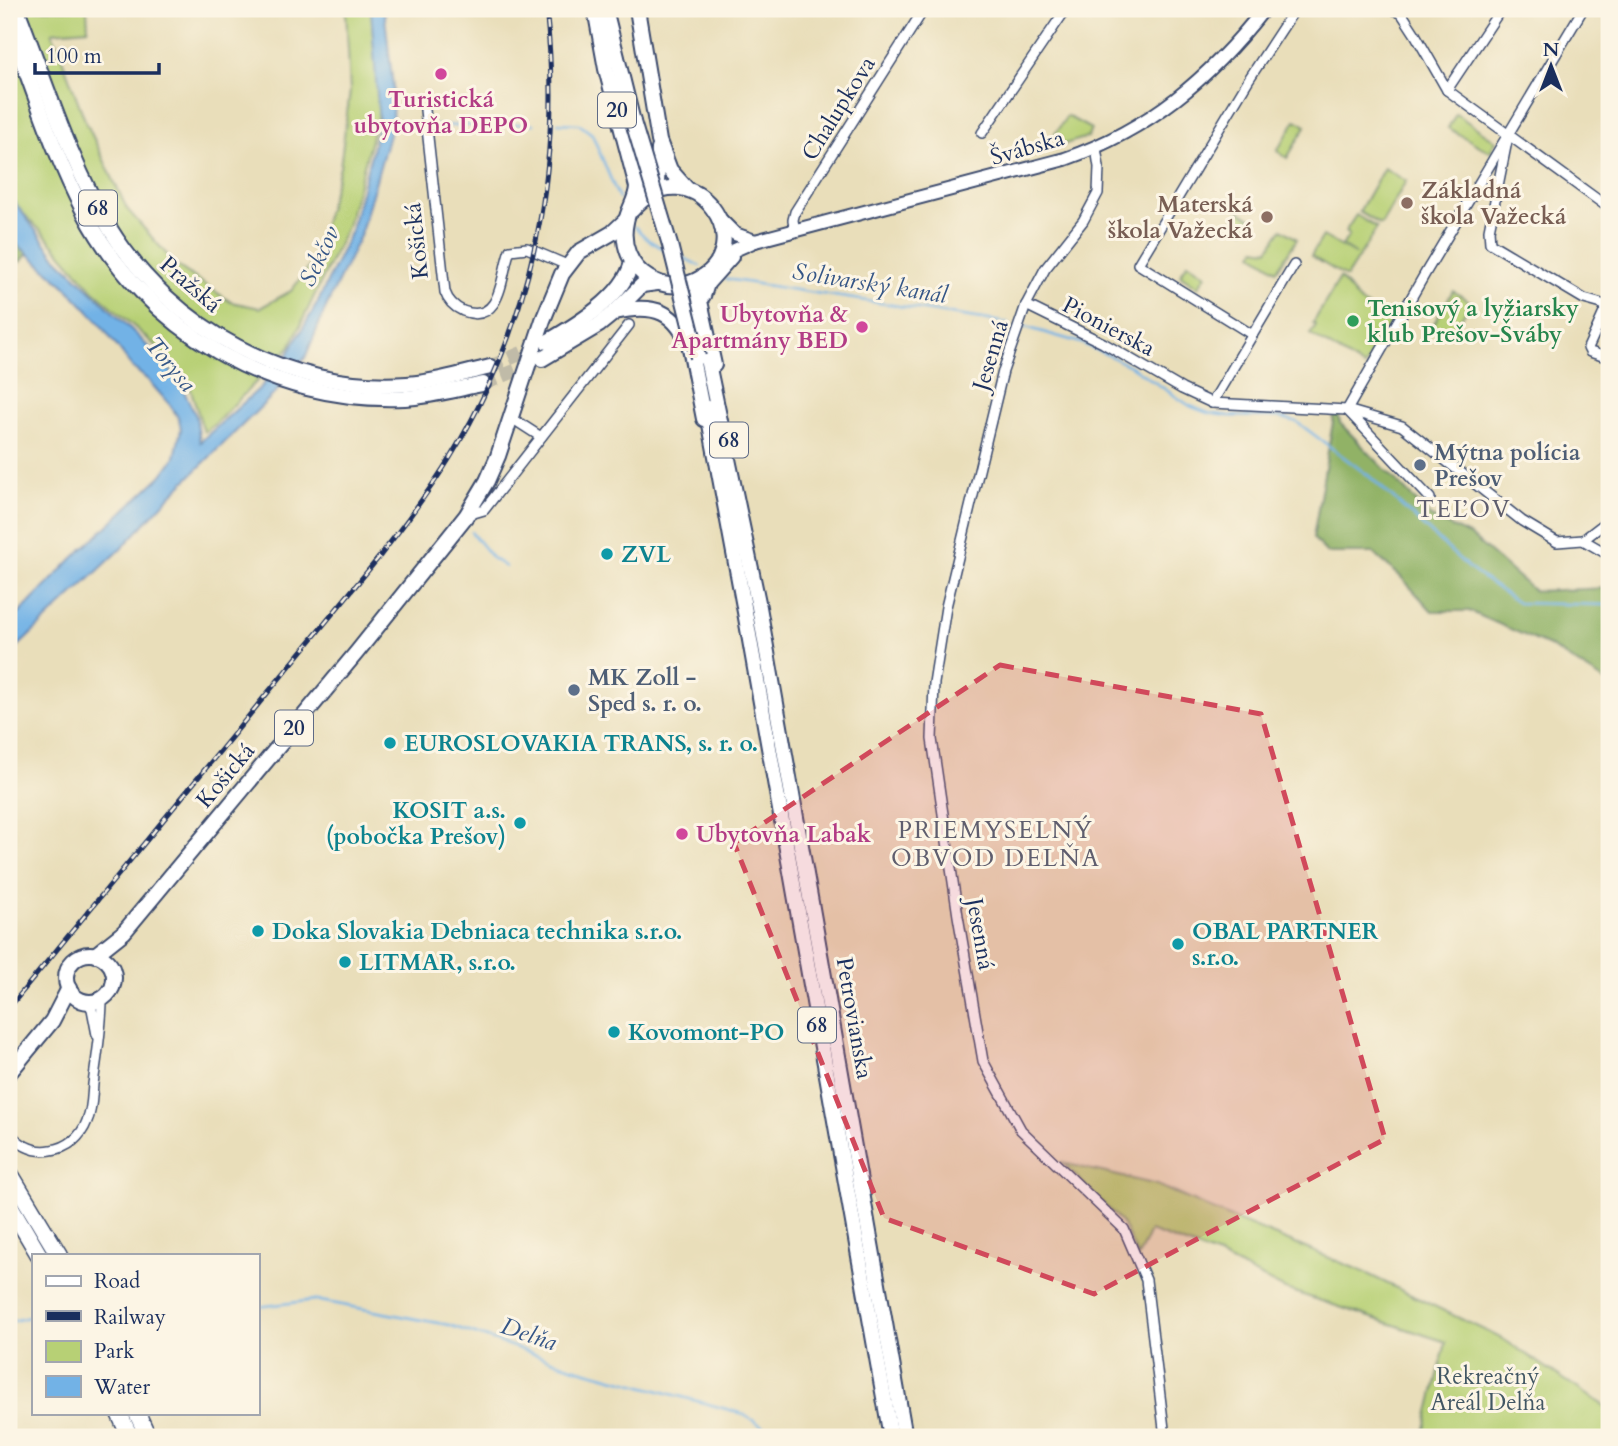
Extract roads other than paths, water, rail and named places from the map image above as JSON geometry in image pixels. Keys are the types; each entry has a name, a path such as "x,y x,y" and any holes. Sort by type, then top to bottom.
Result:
{"highway":[{"path":"9,1172 58,1254"},
{"path":"9,1204 38,1254"},
{"path":"119,1414 130,1437"},
{"path":"137,1414 148,1437"}],"main road":[{"name":"Pražská","path":"17,9 88,188 117,240 139,269 178,308 267,376 314,390 371,398 406,397 438,394 483,384"},
{"name":"20","path":"595,9 606,69 636,187 636,198 629,215"},
{"path":"605,9 688,282 698,354 752,609"},
{"path":"613,9 637,121"},
{"name":"20","path":"637,9 659,141 670,170 687,189"},
{"name":"Pražská","path":"9,25 84,212 113,259 147,299 194,337 245,359 324,378 374,384 435,380 490,367"},
{"path":"651,192 657,182 659,141"},
{"path":"542,359 580,338 615,312 642,285 685,285 704,276 717,262 723,242 721,220 710,202 687,189 665,188 642,198 629,215 626,244 630,259 626,280 588,315 547,342"},
{"name":"Košická","path":"9,1073 52,1021 69,988 69,966 80,956 95,955 124,932 466,516 498,456 543,320 567,265 579,252 612,233 629,215"},
{"path":"596,241 618,247 638,270 661,284 679,304 698,354"},
{"name":"68","path":"704,276 698,292 750,537 752,609"},
{"path":"615,312 638,307 664,313 679,327 698,354"},
{"name":"Petrovianska","path":"752,609 891,1437"},
{"name":"Petrovianska","path":"752,609 905,1437"},
{"name":"Košická","path":"52,1021 113,986 111,965 124,932"},
{"path":"95,955 111,965"},
{"path":"69,988 91,1000"}],"street":[{"name":"Chalupkova","path":"795,231 795,212 924,9"},
{"path":"982,133 1066,9"},
{"name":"Švábska","path":"717,262 730,252 755,241 1065,159 1096,148 1144,122 1197,83 1229,51 1264,9"},
{"path":"1251,334 1138,264 1249,79 1295,9"},
{"path":"1393,9 1402,14 1447,90 1606,206"},
{"path":"1447,90 1501,9"},
{"path":"1430,498 1347,410 1583,9"},
{"name":"Košická","path":"425,115 445,292 452,304 474,313 492,306 500,292 510,250 527,248 567,265"},
{"path":"1508,136 1489,230 1490,243 1584,299 1608,306 1588,348 1590,352 1609,358"},
{"name":"Pionierska","path":"1096,148 1099,167 1098,192 1083,221 1045,269 1026,305 1103,343 1182,389 1212,403 1347,410 1402,426 1522,521 1557,542 1583,540"},
{"path":"1486,172 1500,180"},
{"path":"721,220 735,234 755,241"},
{"path":"704,319 704,295 708,284 728,260 755,241"},
{"path":"1212,403 1294,265"},
{"name":"Jesenná","path":"1026,305 991,416 946,607 932,710 937,780 984,1061 1021,1130 1124,1229 1146,1280 1165,1437"},
{"name":"Košická","path":"466,516 484,510 629,325"},
{"path":"510,417 541,438"},
{"path":"1609,520 1583,540 1609,555"},
{"path":"91,1000 98,1040"},
{"path":"9,1133 18,1142 37,1151 58,1149 76,1138 89,1119 103,1017 91,1000"}],"water":[{"path":"371,9 384,9 393,87 392,124 360,236 305,358 275,393 170,496 121,549 9,655 9,624 74,557 161,476 175,457 181,429 179,419 170,405 148,380 133,368 97,320 66,287 16,243 9,233 9,195 55,256 140,338 178,379 196,416 200,442 261,387 287,356 318,302 351,231 379,124"}],"waterway":[{"name":"Solivarský kanál","path":"558,123 579,124 592,134 619,199"},
{"name":"Solivarský kanál","path":"510,124 520,124"},
{"name":"Solivarský kanál","path":"431,126 490,125"},
{"name":"Solivarský kanál","path":"389,127 424,126"},
{"name":"Solivarský kanál","path":"635,227 647,239 665,250"},
{"name":"Solivarský kanál","path":"678,255 700,266"},
{"name":"Solivarský kanál","path":"726,279 1008,323"},
{"name":"Solivarský kanál","path":"1022,326 1081,343 1108,355 1132,367 1190,406 1208,413 1279,417 1297,422 1369,476 1470,569 1518,603 1609,605"},
{"path":"471,532 492,558 506,567"},
{"name":"Delňa","path":"259,1307 315,1300 449,1325 572,1367 741,1413 780,1437"},
{"name":"Delňa","path":"9,1322 32,1316"}],"tunnel":[{"path":"490,367 542,344"},
{"path":"483,384 537,362"}],"railway":[{"path":"9,1008 380,556 443,469 479,405 503,352 522,297 536,241 550,126 546,9"}],"place":[{"name":"Turistická ubytovňa DEPO","path":"441,74"},
{"name":"Základná škola Važecká","path":"1407,203"},
{"name":"Materská škola Važecká","path":"1267,217"},
{"name":"Tenisový a lyžiarsky klub Prešov-Šváby","path":"1353,321"},
{"name":"Ubytovňa & Apartmány BED","path":"862,327"},
{"name":"Mýtna polícia Prešov","path":"1420,465"},
{"name":"ZVL","path":"607,554"},
{"name":"MK Zoll - Sped s. r. o.","path":"574,690"},
{"name":"EUROSLOVAKIA TRANS, s. r. o.","path":"390,743"},
{"name":"KOSIT a.s. (pobočka Prešov)","path":"520,823"},
{"name":"Ubytovňa Labak","path":"682,834"},
{"name":"Doka Slovakia Debniaca technika s.r.o.","path":"258,931"},
{"name":"OBAL PARTNER s.r.o.","path":"1178,944"},
{"name":"LITMAR, s.r.o.","path":"345,962"},
{"name":"Kovomont-PO","path":"614,1032"}],"district":[{"name":"TEĽOV","path":"1464,509"},
{"name":"PRIEMYSELNÝ OBVOD DELŇA","path":"996,844"}],"water label":[{"name":"Sekčov","path":"319,256"},
{"name":"Torysa","path":"171,364"}],"park label":[{"name":"Rekreačný Areál Delňa","path":"1488,1389"}]}
